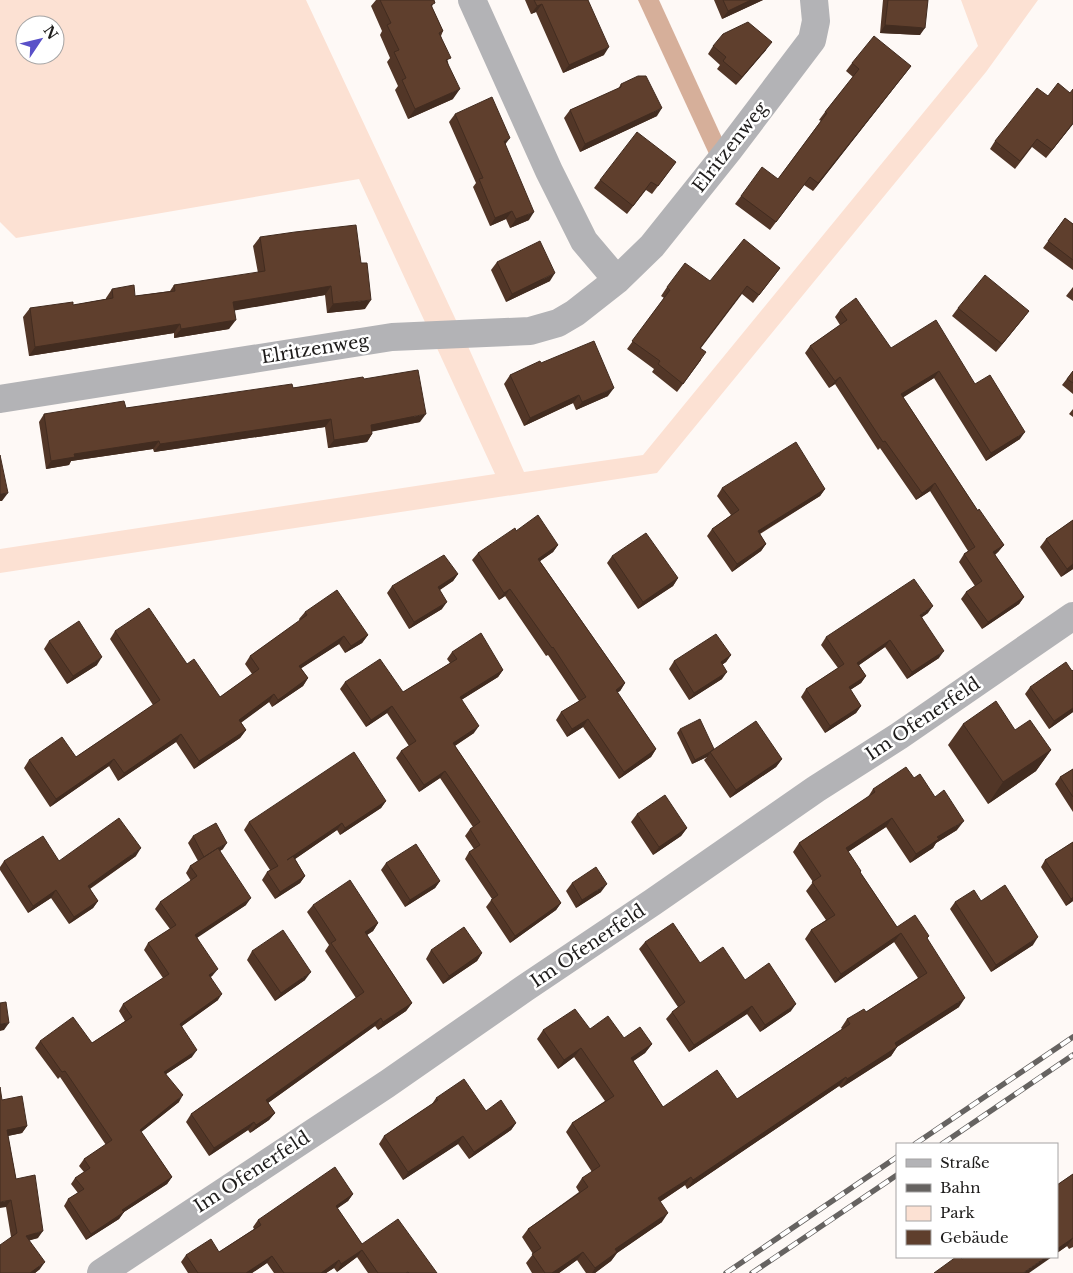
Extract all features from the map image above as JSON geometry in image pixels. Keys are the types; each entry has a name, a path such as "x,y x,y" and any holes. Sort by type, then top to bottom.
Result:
{"street":[{"path":"472,0 549,171 584,241 617,280"},
{"name":"Elritzenweg","path":"0,399 392,337 530,331 558,322 575,313 617,280 652,246 812,40 816,21 814,0"},
{"name":"Im Ofenerfeld","path":"101,1273 387,1084 816,789 899,736 1073,616"}],"green space":[{"path":"0,0 306,0 462,333 524,472 643,455 978,46 961,0 1038,0 986,72 657,473 0,573 0,549 495,474 359,179 16,238 0,222"}],"shaded area":[{"path":"638,0 659,0 728,151 715,167"}],"building":[{"path":"380,0 434,0 435,3 431,5 443,31 439,33 451,58 446,60 460,89 415,109 402,80 406,78 394,52 399,50 387,25 391,23"},
{"path":"534,0 588,0 609,47 569,65 542,4 537,6"},
{"path":"723,0 751,0 728,11"},
{"path":"888,0 928,0 925,28 885,25"},
{"path":"748,22 772,42 742,77 723,61 726,57 713,46 723,34"},
{"path":"874,36 911,66 818,183 810,177 776,222 741,196 762,167 778,179 827,113 825,112 859,69 852,63"},
{"path":"638,76 646,76 662,108 585,144 570,110 621,87 621,84"},
{"path":"1058,83 1070,93 1073,89 1073,123 1052,150 1037,139 1020,161 995,141 1037,88 1048,96"},
{"path":"492,97 510,138 504,141 534,212 516,219 512,211 495,218 479,179 483,178 455,114"},
{"path":"637,132 676,162 658,186 651,182 633,206 600,180"},
{"path":"1065,218 1073,224 1073,260 1048,241"},
{"path":"356,225 361,263 367,263 371,300 333,304 331,286 233,302 236,320 181,329 180,324 35,347 30,308 73,302 73,305 113,298 112,289 134,285 135,296 175,291 174,285 265,271 260,237"},
{"path":"744,239 780,268 759,295 747,286 700,348 706,352 683,384 658,364 660,361 632,341 670,290 667,287 685,263 710,281"},
{"path":"540,241 555,273 512,294 497,262"},
{"path":"985,275 1029,311 1002,344 958,308"},
{"path":"856,298 891,348 936,320 975,384 990,375 1025,432 991,453 939,371 901,394 978,511 979,509 1004,545 993,552 1024,597 988,622 966,592 982,581 964,554 975,547 935,483 922,493 885,441 883,442 840,377 835,381 810,346 847,320 840,310"},
{"path":"594,341 614,388 582,402 579,395 530,418 510,375 540,361 541,363"},
{"path":"418,370 426,414 371,425 372,434 334,440 331,419 160,444 159,441 74,454 75,457 51,461 44,414 124,401 126,408 292,384 293,388"},
{"path":"1073,371 1073,383 1067,379"},
{"path":"796,442 825,489 758,531 766,544 737,564 712,529 739,510 722,488"},
{"path":"0,455 8,493 0,494"},
{"path":"538,515 558,545 538,559 625,683 616,690 656,749 624,772 588,719 572,729 561,712 586,697 553,647 510,589 504,593 478,553 515,528 516,531"},
{"path":"1073,520 1073,564 1067,569 1046,539"},
{"path":"646,533 678,578 643,602 612,556"},
{"path":"444,555 458,574 438,587 447,602 414,622 392,586"},
{"path":"914,579 933,606 920,615 944,651 912,672 890,640 857,663 866,676 849,687 861,706 830,726 806,689 844,664 826,637"},
{"path":"337,590 368,635 351,646 344,636 299,666 308,678 278,700 274,694 239,720 246,730 199,761 181,734 124,773 114,759 56,799 29,760 62,737 76,757 160,700 115,631 149,608 187,664 194,659 220,697 259,669 250,656 307,615 305,612"},
{"path":"79,621 102,657 73,676 49,641"},
{"path":"481,633 503,670 460,697 479,726 453,743 561,903 515,936 491,900 498,895 469,852 480,845 470,829 480,822 445,771 424,785 401,751 416,741 392,706 371,720 345,682 380,659 403,692 457,659 452,652"},
{"path":"716,634 731,655 721,662 727,672 694,693 674,661"},
{"path":"1066,662 1073,670 1073,708 1054,721 1030,687"},
{"path":"996,701 1015,730 1030,720 1051,750 1003,782 963,724"},
{"path":"700,719 714,749 695,760 680,729"},
{"path":"756,721 782,759 736,790 710,752"},
{"path":"354,752 386,801 345,828 342,823 287,860 293,856 305,876 280,892 267,872 278,866 249,822"},
{"path":"906,767 914,778 920,774 935,797 944,790 964,821 937,837 939,839 916,854 892,818 846,848 897,927 915,915 929,936 927,938 965,998 895,1043 897,1047 847,1079 846,1077 693,1180 691,1177 658,1198 668,1213 615,1249 617,1252 595,1268 583,1252 552,1273 545,1273 532,1254 541,1248 528,1229 588,1187 582,1178 600,1166 572,1123 614,1096 581,1048 564,1060 543,1030 575,1009 590,1029 608,1016 624,1038 640,1027 652,1044 631,1058 663,1107 717,1070 737,1099 850,1024 847,1019 864,1009 866,1012 927,973 901,933 841,974 811,930 835,915 812,882 821,876 799,843 875,792 873,789"},
{"path":"1073,769 1073,797 1060,777"},
{"path":"665,795 687,828 659,847 637,814"},
{"path":"119,818 141,848 88,886 98,901 74,917 56,890 33,906 4,861 43,836 59,861"},
{"path":"216,823 227,843 218,848 251,898 195,935 218,969 209,975 222,994 180,1024 197,1050 164,1072 183,1095 140,1130 172,1177 122,1210 124,1212 91,1234 68,1199 84,1189 75,1178 90,1168 84,1159 112,1140 65,1071 62,1072 40,1041 73,1017 92,1043 132,1017 123,1004 169,974 148,943 176,925 160,902 197,876 190,866 204,857 193,836"},
{"path":"1073,842 1073,897 1071,899 1045,860"},
{"path":"416,844 440,881 410,900 386,863"},
{"path":"596,867 607,884 582,900 572,883"},
{"path":"350,880 378,923 365,932 412,1003 383,1022 381,1018 266,1100 275,1113 256,1125 254,1122 214,1148 191,1114 364,992 331,943 336,940 313,905"},
{"path":"1005,885 1038,937 996,965 955,902 974,890 981,901"},
{"path":"673,923 700,963 723,947 745,980 769,963 796,1004 765,1025 752,1006 694,1045 672,1012 685,1002 645,942"},
{"path":"464,927 482,953 449,976 431,950"},
{"path":"283,930 311,972 281,993 252,951"},
{"path":"6,1002 9,1023 0,1024 0,1003"},
{"path":"464,1079 486,1111 501,1100 516,1123 474,1152 463,1136 408,1172 384,1136 438,1100 436,1098"},
{"path":"0,1087 2,1100 22,1096 27,1126 7,1130 16,1179 35,1175 43,1231 26,1236 45,1262 30,1273 0,1273 0,1245 17,1233 11,1200 0,1202"},
{"path":"335,1167 353,1194 336,1206 362,1244 398,1219 437,1273 378,1273 362,1250 341,1264 339,1260 321,1273 284,1273 272,1256 246,1273 198,1273 186,1255 211,1239 219,1252 261,1225 258,1220"},
{"path":"1073,1174 1073,1238 1058,1248 1058,1184"},
{"path":"955,1258 1045,1258 1023,1273 934,1273"}],"railway":[{"path":"916,1143 1073,1037"},
{"path":"943,1143 1073,1055"},
{"path":"726,1273 896,1158"},
{"path":"752,1273 896,1176"}]}
